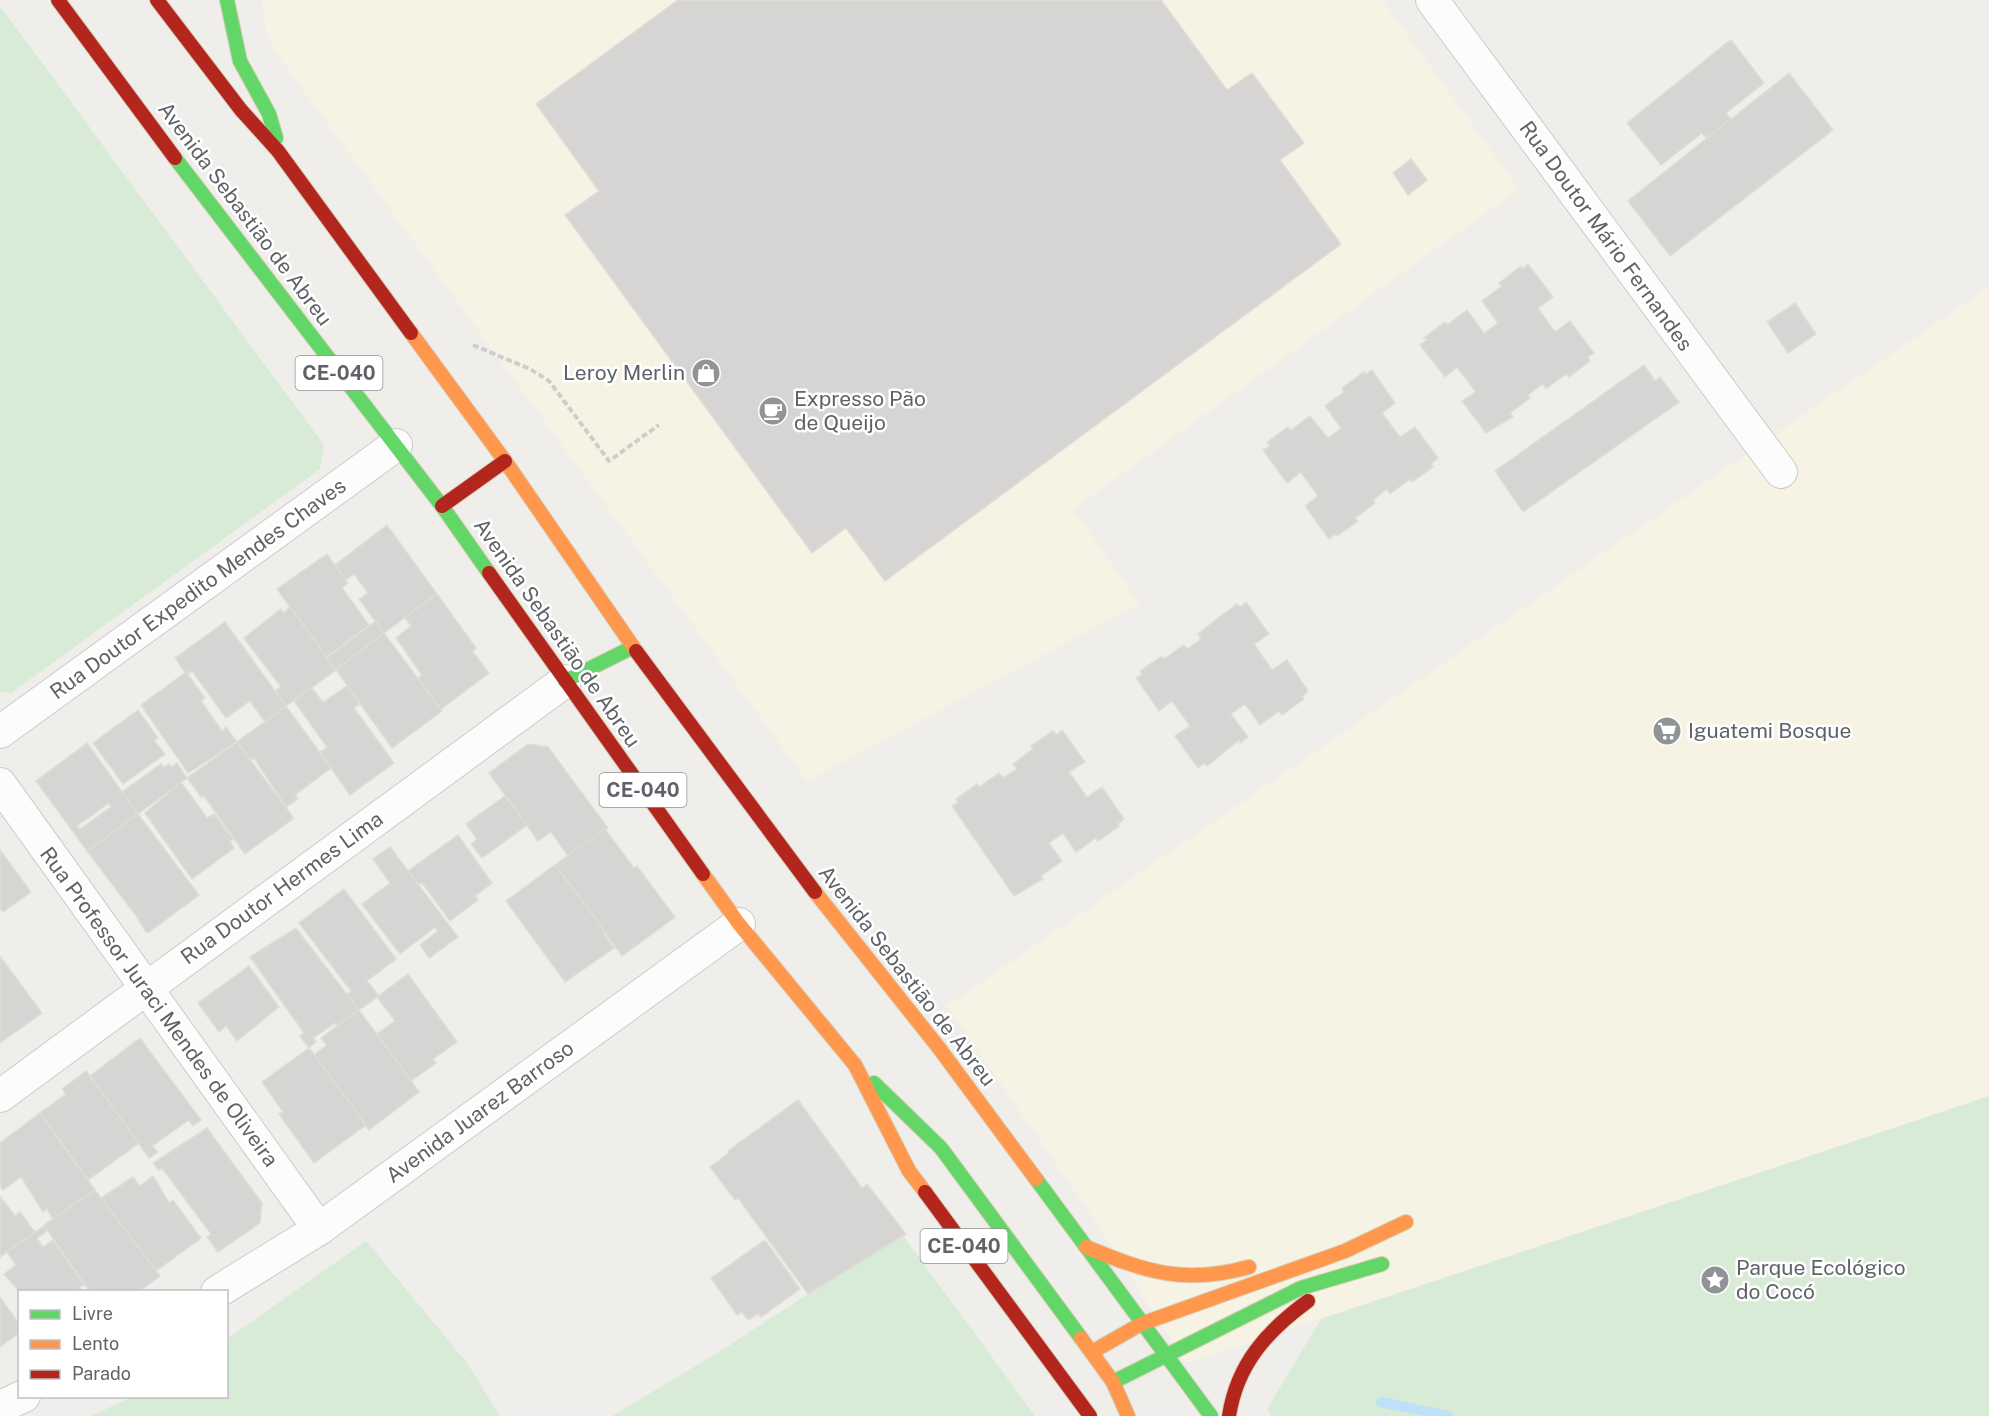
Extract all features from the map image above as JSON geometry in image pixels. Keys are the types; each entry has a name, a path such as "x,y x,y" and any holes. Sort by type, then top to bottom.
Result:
{"main road":[{"name":"Avenida Sebastião de Abreu","path":"58,0 236,240 442,506 739,924 855,1065 909,1171 1090,1416"},
{"name":"Avenida Sebastião de Abreu","path":"157,0 241,110 278,151 505,461 633,647 809,885 939,1048 1211,1416"},
{"path":"227,0 237,54 251,83 268,109 275,126 278,151"},
{"path":"442,506 505,461"},
{"path":"565,681 633,647"},
{"path":"855,1065 941,1148 1113,1382 1128,1416"},
{"path":"1092,1352 1142,1324 1345,1251 1406,1222 1351,1234"},
{"path":"1086,1247 1138,1269 1176,1278 1224,1275 1266,1261"},
{"path":"1113,1382 1301,1288 1382,1264 1319,1294 1281,1319 1260,1342 1243,1367 1234,1389 1229,1416"}],"street":[{"name":"Rua Doutor Mário Fernandes","path":"1432,0 1780,472"},
{"name":"Rua Doutor Expedito Mendes Chaves","path":"0,732 396,445"},
{"name":"Rua Doutor Hermes Lima","path":"0,1096 565,681"},
{"name":"Rua Professor Juraci Mendes de Oliveira","path":"0,784 319,1229"},
{"name":"Avenida Juarez Barroso","path":"219,1290 319,1229 739,924"},
{"path":"0,1407 20,1398"}],"path":[{"path":"473,345 530,369 549,381 609,461 659,424"}],"shaded area":[{"path":"262,0 1382,0 1519,189 1073,509 1139,604 807,781 272,47 265,25"},
{"name":"Iguatemi Bosque","path":"1989,287 1989,1096 1186,1363 1088,1210 947,1006"}],"green space":[{"path":"0,6 324,445 320,469 11,693 0,691"},
{"name":"Parque Ecológico do Cocó","path":"1989,1096 1989,1416 1272,1416 1267,1409 1321,1319"},
{"path":"901,1233 1035,1416 612,1416 727,1347"},
{"path":"366,1241 467,1363 500,1416 90,1416 131,1398 228,1398 228,1338"}],"building":[{"path":"678,0 1161,0 1227,90 1252,73 1304,143 1280,160 1341,244 885,581 846,528 812,553 565,215 599,191 536,104"},
{"path":"1729,41 1732,41 1764,83 1726,113 1731,119 1707,139 1702,133 1661,165 1627,123"},
{"path":"1789,73 1833,130 1670,256 1628,201"},
{"path":"1411,159 1427,180 1408,195 1393,173"},
{"path":"1528,264 1553,297 1538,308 1555,332 1570,321 1594,353 1588,357 1590,361 1569,377 1566,374 1546,389 1543,384 1528,395 1530,398 1510,413 1513,417 1486,433 1462,401 1476,392 1457,367 1445,377 1420,345 1427,340 1424,338 1445,322 1447,325 1467,310 1484,333 1498,323 1482,301 1502,286 1499,283 1521,266 1523,269"},
{"path":"1795,303 1816,334 1788,353 1767,322"},
{"path":"1644,365 1655,381 1660,377 1679,402 1523,512 1495,471"},
{"path":"1372,370 1395,403 1382,413 1400,437 1415,427 1438,458 1431,464 1433,467 1412,482 1410,479 1390,494 1387,489 1373,500 1375,503 1355,518 1358,521 1329,539 1305,506 1318,496 1301,472 1287,483 1263,450 1270,446 1267,442 1288,427 1291,430 1310,416 1328,438 1341,428 1325,406 1344,392 1342,388 1364,372 1366,374"},
{"path":"387,525 437,594 384,633 359,599 368,593 354,574 346,580 335,565"},
{"path":"327,554 348,583 342,588 369,625 326,657 277,589"},
{"path":"437,594 476,648 472,651 489,673 441,709 418,678 422,675 396,638 411,626 405,618"},
{"path":"1246,602 1269,634 1254,644 1272,670 1287,660 1308,691 1302,697 1304,699 1282,715 1279,711 1260,725 1245,704 1231,714 1248,737 1240,743 1239,740 1207,766 1205,763 1198,768 1175,736 1190,726 1172,701 1159,711 1136,678 1142,674 1140,671 1162,656 1164,659 1184,645 1187,649 1201,639 1198,634 1218,618 1237,604 1240,607"},
{"path":"290,607 336,670 286,706 275,691 281,687 244,638 281,609 283,613"},
{"path":"376,621 384,633 336,670 327,658"},
{"path":"225,622 286,706 265,722 250,701 226,718 192,671 187,675 175,658"},
{"path":"384,633 442,711 392,748 336,670"},
{"path":"186,672 205,698 201,701 222,731 226,727 237,742 188,773 141,705"},
{"path":"347,686 360,704 354,708 394,763 350,795 320,752 327,747 294,701 311,687 323,702"},
{"path":"286,706 331,768 295,795 298,799 286,807 254,758 250,760 237,742"},
{"path":"138,710 158,738 154,740 165,754 123,784 93,743"},
{"path":"1062,730 1085,762 1069,772 1087,797 1102,787 1124,819 1118,824 1119,826 1098,841 1096,838 1076,852 1063,833 1049,843 1062,861 1041,876 1043,879 1014,896 952,806 958,802 956,799 977,784 979,787 999,773 1003,778 1017,769 1013,764 1033,749 1031,746 1053,731 1056,735"},
{"path":"237,742 294,818 245,854 204,796 202,798 187,778"},
{"path":"87,743 138,814 87,851 36,781","holes":["109,803 111,807 80,829 77,826"]},
{"path":"528,744 548,747 608,828 568,856 551,832 538,841 489,773"},
{"path":"177,763 187,778 138,814 122,792 161,764 164,767 169,764 171,767"},
{"path":"181,782 207,818 214,814 233,839 230,842 234,848 192,879 145,813"},
{"path":"505,796 527,825 482,858 471,844 477,839 466,824"},
{"path":"138,814 199,895 149,932 146,932 87,851"},
{"path":"605,829 634,868 637,866 675,917 622,956 555,865"},
{"path":"458,835 492,883 475,896 478,900 450,921 422,883 418,885 408,871"},
{"path":"390,847 458,937 429,958 420,945 438,931 435,927 400,954 362,904 390,883 373,859"},
{"path":"0,850 31,892 3,912 0,908"},
{"path":"555,865 606,933 604,934 614,948 565,982 506,901"},
{"path":"344,889 396,959 367,981 379,996 359,1010 347,994 351,991 299,923"},
{"path":"296,928 359,1010 337,1026 335,1023 313,1038 316,1042 309,1048 300,1036 304,1033 250,957"},
{"path":"0,956 42,1013 0,1043"},
{"path":"249,966 279,1007 237,1041 226,1026 219,1032 198,1003"},
{"path":"408,974 457,1042 433,1059 436,1063 411,1081 377,1034 395,1021 377,997"},
{"path":"359,1010 419,1092 369,1130 314,1055 327,1045 321,1038"},
{"path":"140,1038 201,1120 193,1126 189,1120 152,1146 158,1152 149,1158 90,1076"},
{"path":"309,1048 366,1125 314,1163 279,1114 283,1112 262,1082"},
{"path":"86,1071 139,1143 88,1180 40,1113 66,1094 62,1089"},
{"path":"798,1100 862,1188 867,1184 906,1234 808,1294 738,1198 735,1200 710,1167 729,1153 728,1151"},
{"path":"40,1113 95,1190 53,1219 47,1209 43,1212 21,1177 3,1190 0,1186 0,1143"},
{"path":"207,1128 262,1203 260,1223 218,1252 207,1237 211,1234 162,1168 158,1170 153,1163"},
{"path":"153,1176 169,1203 173,1200 201,1238 156,1271 101,1198 133,1177 140,1186"},
{"path":"95,1190 160,1276 141,1290 89,1290 44,1225"},
{"path":"0,1196 15,1216 20,1212 35,1232 0,1257"},
{"path":"44,1226 47,1231 37,1238 43,1247 53,1240 84,1285 79,1287 81,1290 18,1290 4,1274 16,1265 7,1252"},
{"path":"765,1240 800,1289 761,1317 758,1314 748,1320 742,1312 737,1315 711,1278"},
{"path":"0,1297 18,1322 18,1334 0,1347"}],"waterway":[{"path":"1381,1402 1448,1416"}],"traffic: fast":[{"path":"227,0 240,61 269,114 276,138"},
{"path":"175,158 442,506 489,573"},
{"path":"565,681 633,647"},
{"path":"874,1083 941,1148 1081,1338"},
{"path":"1036,1179 1211,1416"},
{"path":"1113,1382 1301,1288 1382,1264"}],"traffic: slow":[{"path":"411,333 505,461 636,651"},
{"path":"703,874 739,924 855,1065 909,1171 925,1192"},
{"path":"815,892 939,1048 1036,1179"},
{"path":"1092,1352 1141,1324 1345,1251 1406,1222"},
{"path":"1086,1247 1128,1263 1166,1273 1205,1275 1249,1267"},
{"path":"1081,1338 1113,1382 1128,1416"}],"traffic: jam":[{"path":"58,0 175,158"},
{"path":"157,0 241,110 278,151 411,333"},
{"path":"442,506 505,461"},
{"path":"489,573 703,874"},
{"path":"636,651 815,892"},
{"path":"925,1192 1090,1416"},
{"path":"1229,1416 1239,1380 1256,1350 1279,1324 1308,1301"}],"place":[{"name":"Leroy Merlin","path":"706,373"},
{"name":"Expresso Pão de Queijo","path":"773,411"},
{"name":"Iguatemi Bosque","path":"1667,731"},
{"name":"Parque Ecológico do Cocó","path":"1715,1280"}]}
